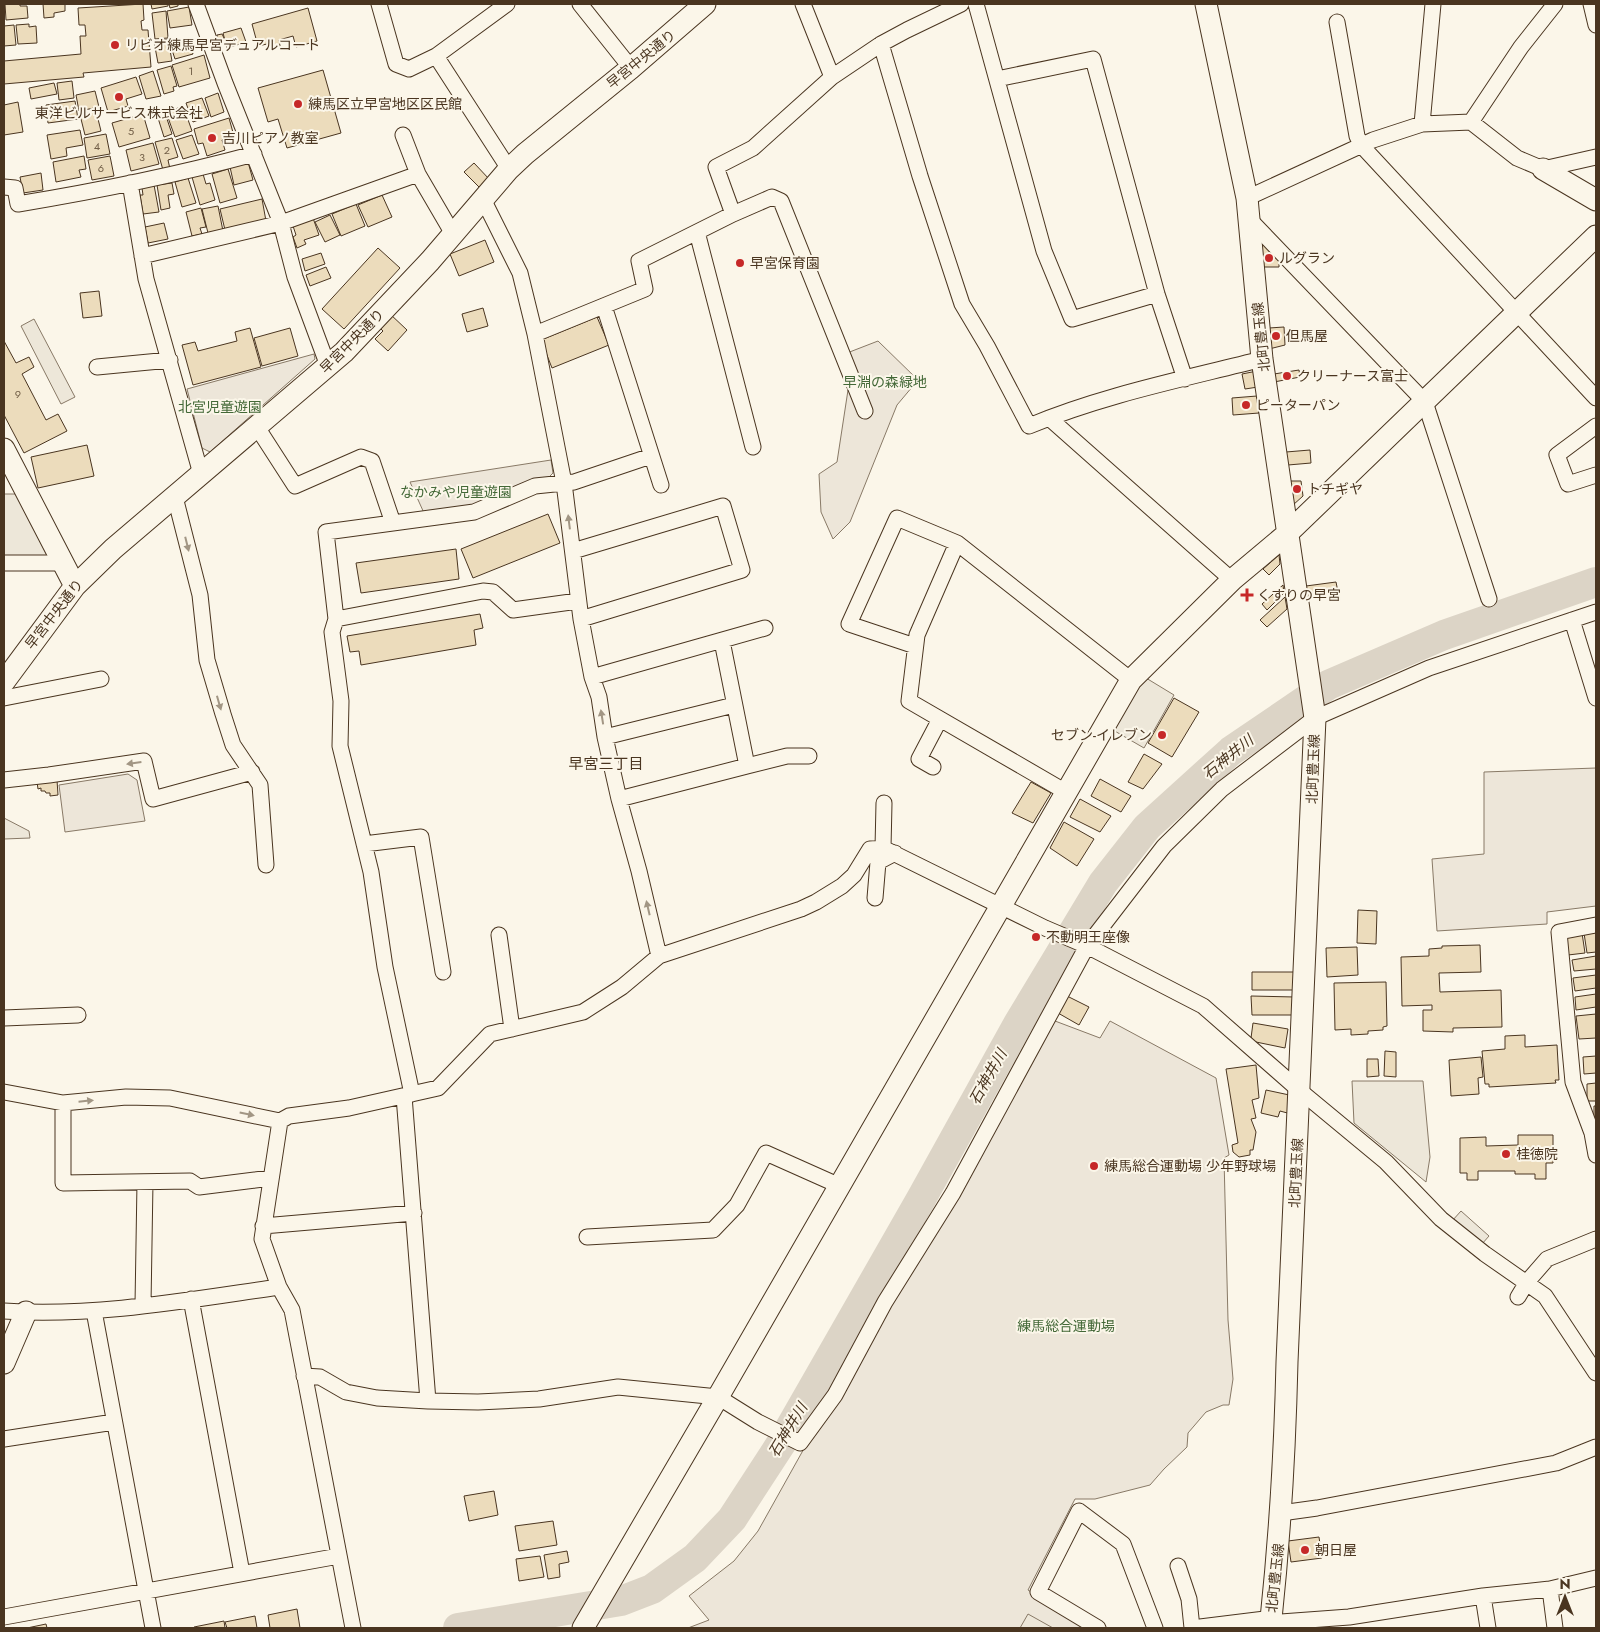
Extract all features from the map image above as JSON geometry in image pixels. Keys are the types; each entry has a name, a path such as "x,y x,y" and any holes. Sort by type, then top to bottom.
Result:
{"street":[{"path":"196,4 225,83 281,223 295,277 328,366"},
{"path":"380,4 396,64 410,69 436,56 507,4"},
{"path":"580,4 631,68"},
{"name":"早宮中央通り","path":"4,682 75,586 113,550 328,366 430,261 482,199 525,154 631,68 705,4"},
{"path":"803,4 832,77"},
{"path":"733,214 716,167 754,148 832,77 881,44 961,4"},
{"path":"976,4 1044,252 1072,319 1157,294"},
{"name":"北町豊玉線","path":"1206,4 1248,198 1262,359 1315,718 1281,1513 1272,1624"},
{"path":"1422,124 1433,4"},
{"path":"1471,122 1521,47 1554,4"},
{"path":"1592,4 1596,25"},
{"path":"1337,22 1357,136 1361,146 1518,312 1596,398"},
{"path":"881,44 920,176 962,304 987,346 1029,426 1102,400 1262,359"},
{"path":"436,56 509,169"},
{"path":"997,79 1093,59 1157,294 1185,379"},
{"path":"1248,198 1361,146 1422,124 1471,122 1517,158 1543,169 1596,200"},
{"path":"403,135 418,174 453,234"},
{"path":"4,187 15,188 18,204 206,167 254,154"},
{"path":"1543,169 1596,157"},
{"path":"142,256 281,223 418,174"},
{"path":"130,183 146,279 201,474"},
{"path":"535,334 645,289 639,261 733,214 772,197 781,201 865,411"},
{"path":"482,199 520,273 535,334 564,483 578,601 592,677 598,697 619,800 640,871 659,956"},
{"path":"1250,220 1425,402 1489,599"},
{"path":"697,232 753,447"},
{"path":"585,1626 1131,680 1232,580 1288,533 1596,236"},
{"path":"604,306 661,484"},
{"path":"97,368 170,360"},
{"path":"1049,418 1232,580"},
{"path":"1596,426 1557,455 1568,484 1596,475"},
{"path":"256,427 295,486 361,457 372,461 393,523"},
{"path":"4,449 75,586"},
{"path":"428,1401 414,1214 408,1095 385,966 371,872 340,746 341,701 332,632 336,619 326,532 474,512 535,486 574,482 651,456"},
{"path":"175,497 200,595 207,660 233,744 260,785 266,865"},
{"path":"572,551 723,506 742,570 581,619"},
{"path":"915,646 849,624 897,518 957,542 1131,680"},
{"path":"957,542 916,635 909,701 1066,792"},
{"path":"4,563 62,563"},
{"path":"336,619 483,591 493,592 513,610 578,601"},
{"path":"304,1376 320,1377 346,1392 377,1398 428,1401 478,1402 539,1399 618,1387 718,1397 758,1422 800,1444 835,1395 885,1302 952,1194 1084,945 1164,846 1222,789 1315,718 1429,668 1596,612"},
{"path":"1572,620 1596,698"},
{"path":"592,677 766,628"},
{"path":"722,641 747,766"},
{"path":"4,698 101,679"},
{"path":"605,737 734,705"},
{"path":"933,767 919,759 940,719"},
{"path":"619,800 787,756 809,756"},
{"path":"4,780 144,761 153,799 252,772"},
{"path":"884,802 889,851"},
{"path":"364,844 421,837 443,972"},
{"path":"4,1092 63,1103 126,1097 170,1098 285,1118 349,1108 438,1088 490,1034 583,1012 622,987 659,956 816,902 842,886 854,875 870,849 889,851 1051,931 1084,945 1203,1006 1299,1090 1386,1162 1441,1219 1485,1254 1545,1296 1596,1373"},
{"path":"875,898 878,862 889,851"},
{"path":"1596,925 1559,932 1573,1082 1594,1133 1596,1155"},
{"path":"500,935 512,1029"},
{"path":"4,1018 78,1015"},
{"path":"63,1103 63,1183 190,1181 199,1187 271,1178"},
{"path":"285,1118 271,1178 262,1239 279,1287 292,1310 353,1626"},
{"path":"586,1237 714,1230 737,1205 766,1153 840,1186"},
{"path":"143,1305 146,1182"},
{"path":"263,1226 414,1214"},
{"path":"1518,1297 1527,1282 1547,1259 1596,1239"},
{"path":"4,1311 94,1310 279,1287"},
{"path":"191,1299 242,1573"},
{"path":"94,1310 152,1628"},
{"path":"4,1362 26,1312"},
{"path":"4,1439 114,1422"},
{"path":"1281,1513 1317,1508 1556,1463 1596,1447"},
{"path":"1098,1628 1038,1592 1078,1512 1123,1544 1155,1628"},
{"path":"4,1617 339,1556"},
{"path":"1178,1566 1189,1599 1192,1628 1272,1624 1349,1617 1483,1596 1550,1589 1596,1578"},
{"path":"1550,1589 1555,1628"},
{"path":"1483,1596 1488,1628"}],"green space":[{"name":"早淵の森緑地","path":"878,341 918,380 897,405 850,522 833,539 821,512 819,474 837,462 848,390 861,387 847,353"},
{"name":"北宮児童遊園","path":"314,354 315,359 210,452 202,448 187,389"},
{"name":"なかみや児童遊園","path":"551,460 553,473 546,480 471,507 424,513 410,482"},
{"path":"1596,768 1596,906 1547,912 1547,924 1437,931 1432,859 1484,854 1484,772"},
{"path":"128,774 137,780 145,821 65,832 59,785"},
{"name":"練馬総合運動場","path":"1055,1021 1100,1038 1110,1021 1216,1078 1229,1155 1224,1158 1228,1320 1233,1379 1229,1405 1223,1405 1206,1412 1188,1433 1187,1447 1150,1485 1095,1499 1075,1499 1028,1590 1085,1628 688,1628 709,1620 689,1596 734,1561 758,1531 1045,1031"}],"shaded area":[{"path":"34,319 75,397 61,404 21,326"},
{"path":"4,494 18,494 51,553 46,558 4,557"},
{"path":"1146,678 1174,695 1144,748 1113,730 1140,684"},
{"path":"4,818 29,831 30,838 4,839"},
{"path":"1352,1081 1423,1081 1430,1157 1426,1182 1354,1123"},
{"path":"1461,1211 1489,1236 1482,1244 1452,1221"},
{"path":"1028,1614 1053,1628 1020,1628"}],"building":[{"path":"5,4 27,6 28,18 6,20"},
{"path":"43,4 65,4 65,11 54,13 54,17 44,18"},
{"name":"リビオ練馬早宮デュアルコート","path":"143,4 144,20 141,21 142,30 148,30 151,67 83,73 84,77 4,84 4,61 81,54 80,36 86,36 85,25 79,25 78,8"},
{"path":"151,4 168,4 168,6 152,9"},
{"path":"169,4 178,4 178,6 170,8"},
{"path":"189,7 192,25 170,28 167,11"},
{"path":"308,8 317,41 296,47 293,36 279,40 280,46 269,49 267,44 258,46 252,24"},
{"path":"166,11 168,38 155,39 152,13"},
{"path":"29,24 29,27 36,26 37,43 18,44 16,25"},
{"path":"14,25 16,45 4,46 4,26"},
{"path":"241,28 246,42 227,48 223,33"},
{"path":"222,34 224,38 218,40 217,35"},
{"path":"188,38 193,54 175,59 170,44"},
{"path":"168,39 172,61 158,63 154,42"},
{"path":"204,55 210,78 179,87 172,65"},
{"path":"171,66 177,86 173,87 174,91 164,94 157,70"},
{"name":"練馬区立早宮地区区民館","path":"323,70 341,133 287,148 278,119 268,122 258,88"},
{"path":"153,71 161,96 146,99 139,76"},
{"name":"東洋ビルサービス株式会社","path":"136,77 142,94 126,99 128,106 108,112 101,88"},
{"path":"72,81 74,98 59,100 57,83"},
{"path":"54,83 57,94 31,99 29,88"},
{"path":"95,91 99,107 79,111 76,95"},
{"path":"218,93 224,112 211,117 205,98"},
{"path":"202,98 209,116 193,122 186,103"},
{"path":"75,101 78,119 48,123 46,105"},
{"path":"18,102 23,132 4,135 4,105"},
{"path":"181,107 184,115 186,114 192,131 175,137 166,112"},
{"path":"96,111 101,131 85,135 80,115"},
{"path":"143,114 150,138 119,147 112,123"},
{"path":"166,116 172,134 164,137 158,118"},
{"name":"吉川ピアノ教室","path":"229,118 234,136 222,140 225,150 207,156 203,143 198,144 194,129"},
{"path":"80,130 83,145 66,148 67,156 51,159 47,135"},
{"path":"106,134 110,154 87,158 84,138"},
{"path":"192,135 199,154 183,159 176,140"},
{"path":"172,138 178,157 168,160 170,169 163,170 155,142"},
{"path":"153,143 159,164 131,171 126,150"},
{"path":"84,156 86,169 79,170 81,177 56,182 53,162"},
{"path":"110,156 114,176 92,180 88,160"},
{"path":"248,162 253,180 234,185 230,167"},
{"path":"474,163 490,180 481,189 464,172"},
{"path":"228,169 237,198 220,203 212,174"},
{"path":"41,173 43,190 23,193 20,177"},
{"path":"203,174 206,184 210,183 215,200 200,205 192,177"},
{"path":"188,178 196,203 182,207 175,182"},
{"path":"172,183 174,194 168,195 170,208 161,210 157,185"},
{"path":"154,185 159,212 143,214 140,195 143,195 142,188"},
{"path":"382,195 392,217 368,227 358,205"},
{"path":"262,199 266,221 225,230 220,209"},
{"path":"356,204 365,226 341,236 332,214"},
{"path":"218,206 223,231 208,233 202,209"},
{"path":"201,208 206,227 200,228 202,234 192,236 186,212"},
{"path":"330,215 340,235 325,242 315,222"},
{"path":"313,218 319,235 304,240 306,244 297,248 293,237 296,235 293,226"},
{"path":"164,223 168,239 148,243 145,227"},
{"path":"1259,236 1283,262 1279,264 1279,267 1262,267"},
{"path":"485,240 494,262 459,276 450,254"},
{"path":"378,248 400,268 344,329 322,309"},
{"path":"321,253 325,264 305,271 302,259"},
{"path":"326,267 331,278 310,286 306,275"},
{"path":"99,291 102,316 83,318 80,293"},
{"path":"483,308 488,326 467,332 462,314"},
{"path":"389,313 407,330 388,351 375,339 383,331 377,325"},
{"path":"597,317 609,345 552,368 541,340"},
{"path":"1284,327 1285,345 1269,349 1269,328"},
{"path":"250,328 261,367 193,385 182,345 195,342 198,351 237,341 235,332"},
{"path":"290,328 298,356 262,366 254,338"},
{"path":"4,341 16,363 29,357 34,367 22,374 46,420 58,414 67,431 24,453 4,415"},
{"path":"1299,370 1300,377 1274,382 1274,374"},
{"path":"1257,371 1258,387 1245,389 1242,374"},
{"path":"1257,396 1259,413 1233,415 1232,398"},
{"path":"87,445 94,476 38,488 31,457"},
{"path":"1310,450 1311,463 1288,465 1286,452"},
{"path":"1290,481 1301,481 1303,496 1293,505"},
{"path":"548,514 560,543 473,578 461,549"},
{"path":"456,549 459,579 361,593 356,563"},
{"path":"1279,555 1280,564 1269,575 1263,569"},
{"path":"1336,582 1338,592 1323,594 1323,597 1307,599 1306,586"},
{"path":"1283,585 1284,593 1267,610 1262,604"},
{"path":"1285,597 1287,609 1267,627 1260,620"},
{"path":"480,614 483,628 474,630 476,645 361,665 359,651 350,652 347,636"},
{"path":"1174,698 1199,712 1172,757 1148,743"},
{"path":"1144,754 1162,764 1143,789 1128,782"},
{"path":"1100,779 1131,796 1121,812 1091,796"},
{"path":"57,780 58,795 50,796 50,793 41,791 41,788 38,789 37,782"},
{"path":"1031,782 1051,793 1033,823 1012,813"},
{"path":"1080,799 1111,816 1100,832 1070,817"},
{"path":"1064,822 1094,839 1077,866 1050,848"},
{"path":"1358,910 1377,911 1376,944 1357,943"},
{"path":"1596,932 1596,952 1587,953 1584,933"},
{"path":"1582,933 1585,953 1568,955 1566,935"},
{"path":"1480,945 1481,972 1439,973 1440,992 1501,990 1502,1027 1453,1028 1453,1032 1423,1031 1423,1010 1432,1010 1432,1005 1402,1006 1401,957 1429,956 1429,949 1442,948 1442,946"},
{"path":"1357,947 1358,975 1327,977 1326,948"},
{"path":"1596,956 1596,969 1574,971 1572,960"},
{"path":"1252,972 1295,972 1294,990 1252,990"},
{"path":"1596,975 1596,988 1575,991 1573,978"},
{"path":"1386,982 1387,1026 1383,1027 1383,1030 1368,1031 1368,1034 1351,1035 1351,1029 1335,1030 1334,983"},
{"path":"1596,994 1596,1007 1576,1010 1575,997"},
{"path":"1067,996 1089,1007 1079,1025 1058,1013"},
{"path":"1251,996 1295,997 1294,1015 1252,1015"},
{"path":"1596,1014 1596,1038 1579,1039 1576,1016"},
{"path":"1253,1023 1288,1029 1285,1048 1256,1042 1251,1038"},
{"path":"1525,1035 1525,1047 1557,1045 1559,1080 1555,1080 1556,1083 1489,1087 1489,1084 1485,1084 1482,1051 1505,1049 1505,1036"},
{"path":"1385,1051 1396,1052 1396,1077 1384,1076"},
{"path":"1596,1056 1596,1073 1584,1074 1583,1057"},
{"path":"1481,1057 1483,1077 1478,1078 1479,1094 1451,1096 1449,1060"},
{"path":"1367,1059 1378,1059 1379,1076 1367,1077"},
{"path":"1256,1065 1259,1098 1252,1100 1256,1118 1251,1119 1256,1132 1253,1150 1250,1150 1250,1155 1239,1157 1233,1152 1232,1145 1238,1143 1226,1069"},
{"path":"1596,1083 1596,1101 1587,1101 1587,1084"},
{"path":"1266,1090 1294,1096 1291,1114 1280,1111 1278,1117 1261,1113"},
{"path":"1594,1106 1596,1106 1596,1123 1594,1123"},
{"name":"桂徳院","path":"1518,1135 1553,1135 1553,1163 1546,1163 1546,1179 1535,1179 1535,1174 1515,1174 1515,1171 1478,1171 1478,1180 1467,1180 1467,1173 1460,1173 1460,1138 1486,1137 1486,1146 1518,1145"},
{"path":"494,1491 498,1515 469,1521 464,1496"},
{"path":"553,1521 557,1545 519,1551 515,1526"},
{"path":"1319,1537 1322,1558 1291,1562 1288,1541"},
{"path":"567,1551 569,1562 559,1564 560,1577 548,1579 544,1555"},
{"path":"540,1556 544,1577 519,1581 516,1559"},
{"path":"297,1609 300,1628 270,1628 268,1615"},
{"path":"255,1616 257,1628 227,1628 225,1622"},
{"path":"224,1621 225,1628 194,1628 194,1627"},
{"path":"46,1624 47,1628 27,1628"}],"waterway":[{"name":"石神井川","path":"458,1628 621,1601 652,1589 695,1558 732,1519 782,1442 921,1199 1018,1024 1103,883 1147,827 1231,751 1328,685 1444,635 1596,582"}],"place":[{"name":"リビオ練馬早宮デュアルコート","path":"115,45"},
{"name":"東洋ビルサービス株式会社","path":"119,97"},
{"name":"練馬区立早宮地区区民館","path":"298,104"},
{"name":"吉川ピアノ教室","path":"212,138"},
{"name":"ルグラン","path":"1269,258"},
{"name":"早宮保育園","path":"740,263"},
{"name":"但馬屋","path":"1276,336"},
{"name":"クリーナース富士","path":"1287,376"},
{"name":"ピーターパン","path":"1246,405"},
{"name":"トチギヤ","path":"1297,489"},
{"name":"くすりの早宮","path":"1247,595"},
{"name":"セブン-イレブン","path":"1162,735"},
{"name":"不動明王座像","path":"1036,937"},
{"name":"桂徳院","path":"1506,1154"},
{"name":"練馬総合運動場 少年野球場","path":"1094,1166"},
{"name":"朝日屋","path":"1305,1550"}],"district":[{"name":"早宮三丁目","path":"606,764"}]}
